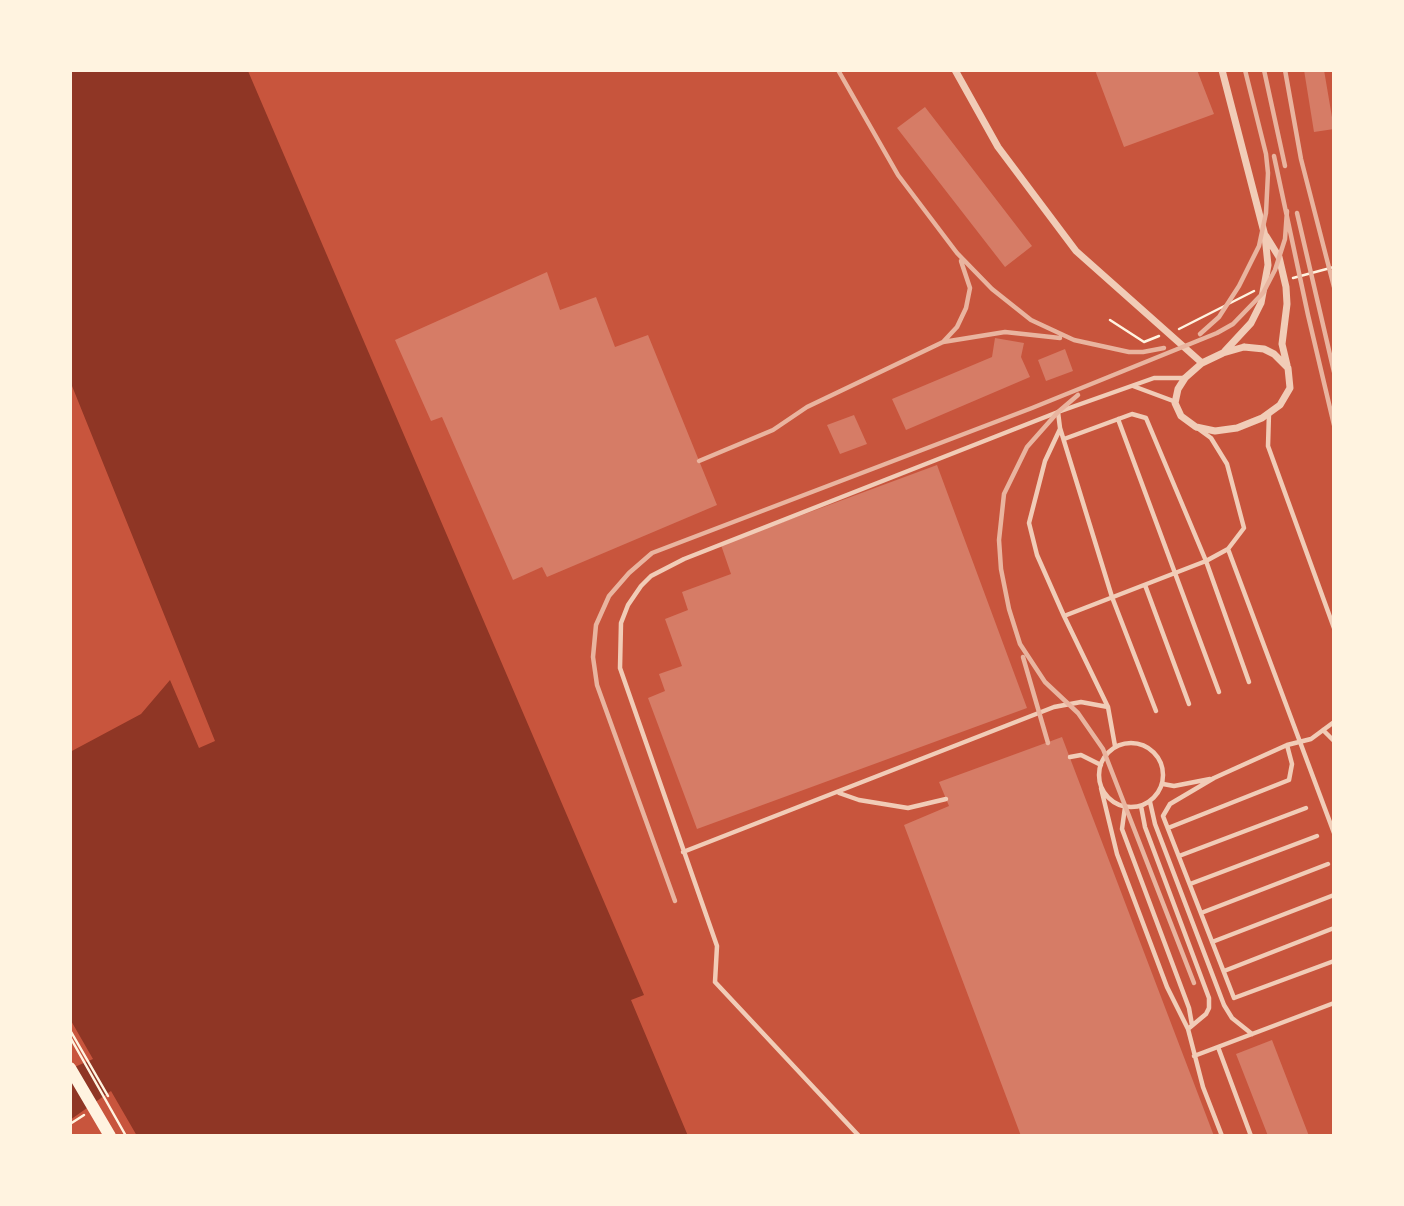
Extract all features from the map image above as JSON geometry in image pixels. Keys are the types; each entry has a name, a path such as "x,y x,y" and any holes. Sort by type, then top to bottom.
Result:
{"main road":[{"path":"70,1068 93,1112 110,1136"}],"street":[{"path":"955,70 998,147 1076,251 1202,363"},
{"path":"1222,70 1265,236 1267,277 1261,303 1251,323 1223,353"},
{"path":"1265,236 1279,257 1286,287 1287,304 1282,344 1288,368 1290,388 1280,405 1237,428 1215,431 1196,427 1181,416 1176,402 1178,389 1185,378 1202,363 1223,353 1244,347 1264,349 1274,354 1288,368"}],"lane":[{"path":"859,1136 715,982 717,946 704,902 683,852 620,668 621,623 628,604 641,586 662,569 684,559 1058,412 1154,378 1185,378"},
{"path":"1132,386 1176,402"},
{"path":"1058,412 1060,428 1112,597 1156,710"},
{"path":"1269,413 1268,446 1334,628"},
{"path":"1064,439 1132,414 1146,418 1206,561 1249,682"},
{"path":"1118,419 1219,692"},
{"path":"1064,616 1206,561 1228,549 1244,528 1227,464 1211,438 1196,427"},
{"path":"1060,428 1045,461 1029,523 1037,555 1108,707 1115,746"},
{"path":"1228,549 1334,833"},
{"path":"1145,585 1189,704"},
{"path":"683,852 1054,708 1082,702 1108,707"},
{"path":"1334,722 1311,739 1287,745 1214,778 1170,804 1163,816 1234,998 1334,961"},
{"path":"1323,730 1334,740"},
{"path":"1101,788 1111,800 1125,807 1141,806 1150,802 1163,784 1162,765 1156,753 1144,745 1129,742 1115,746 1102,760 1098,774 1101,788 1116,854 1167,987 1190,1027"},
{"path":"1168,828 1289,780 1292,764 1287,745"},
{"path":"1070,757 1081,755 1101,765"},
{"path":"1163,784 1174,786 1214,778"},
{"path":"838,792 859,800 908,808 946,799"},
{"path":"1150,802 1155,824 1224,1005 1232,1018 1252,1034"},
{"path":"1141,806 1146,827 1209,998 1206,1014 1190,1027"},
{"path":"1125,807 1122,829 1189,1008 1194,1056 1222,1136"},
{"path":"1178,856 1306,808"},
{"path":"1190,884 1317,836"},
{"path":"1201,913 1328,864"},
{"path":"1212,942 1334,895"},
{"path":"1224,971 1334,928"},
{"path":"1194,1056 1334,1003"},
{"path":"1218,1047 1251,1136"}],"path":[{"path":"1282,281 1334,267"},
{"path":"1176,330 1257,290"},
{"path":"1110,320 1144,342 1166,334"},
{"path":"70,1030 126,1136"},
{"path":"70,1037 85,1060"},
{"path":"70,1124 93,1112"}],"shaded area":[{"path":"70,70 248,71 644,995 631,1000 688,1136 137,1136 111,1091 70,1120 70,1069 93,1059 70,1019 70,752 141,714 170,680 199,748 215,741 70,381"}],"building":[{"path":"1095,70 1197,70 1214,114 1124,147"},
{"path":"1304,70 1324,70 1334,129 1314,132"},
{"path":"925,107 1032,246 1005,267 897,128"},
{"path":"547,272 560,310 596,297 615,347 648,335 717,505 547,577 542,567 513,580 442,417 431,421 395,340"},
{"path":"995,338 1024,343 1021,357 1030,377 906,430 892,399 992,357"},
{"path":"1065,349 1073,371 1046,381 1038,360"},
{"path":"854,415 867,444 840,454 827,425"},
{"path":"937,465 1027,708 697,829 648,698 665,691 659,674 682,666 665,619 688,610 682,592 731,574 721,545"},
{"path":"1062,737 1214,1136 1021,1136 904,825 949,806 939,782"},
{"path":"1272,1040 1309,1136 1268,1136 1236,1054"}],"railway":[{"path":"838,70 898,175 957,253 992,289 1031,320 1074,340 1129,352 1164,348"},
{"path":"1200,334 1219,317 1239,286 1259,246 1266,213 1266,154 1245,70"},
{"path":"1264,70 1285,166"},
{"path":"1285,70 1301,159 1334,287"},
{"path":"1274,156 1334,425"},
{"path":"675,901 597,685 593,657 596,625 609,596 629,573 652,553 1032,408 1217,333 1233,324 1263,293 1275,270 1285,239 1287,211"},
{"path":"1297,213 1334,372"},
{"path":"943,342 957,327 966,308 970,288 961,261"},
{"path":"699,461 773,430 807,407 943,342 1005,332 1060,338"},
{"path":"1078,395 1058,412 1027,447 1004,494 999,540 1001,569 1020,644 1045,682 1078,713 1103,749 1194,983"},
{"path":"1023,657 1048,743"}]}
